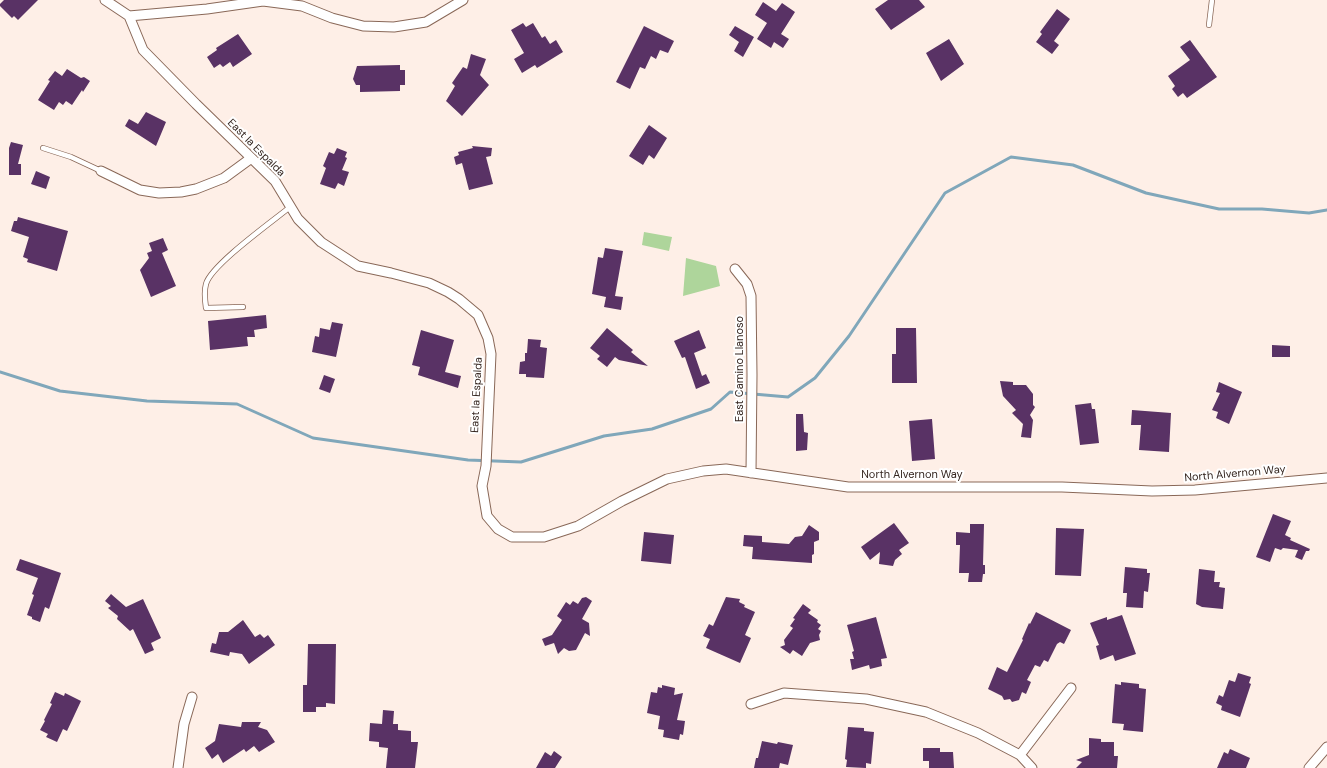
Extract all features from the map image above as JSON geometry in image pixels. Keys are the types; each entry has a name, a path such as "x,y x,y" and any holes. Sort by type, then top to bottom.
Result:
{"street":[{"path":"105,0 129,16 263,1 302,6 332,18 363,26 394,27 426,22 463,0"},
{"name":"East la Espalda","path":"129,16 143,50 250,159 275,182 298,219 321,242 358,266 429,283 459,299 478,315 488,338 491,354 486,466 482,486 487,516 498,529 512,537"},
{"path":"101,171 140,190 159,193 181,192 196,189 224,178 250,159"},
{"name":"East Camino Llanoso","path":"736,269 748,284 751,296 751,473"},
{"name":"North Alvernon Way","path":"512,537 544,537 578,526 622,501 667,479 703,471 726,469 848,488 1062,487 1152,491 1195,490 1327,478"},
{"path":"1020,755 1071,688"},
{"path":"751,704 784,693 866,699 926,712 978,733 1020,755 1032,768"},
{"path":"178,768 184,724 192,697"},
{"path":"1309,768 1327,747"}],"lane":[{"path":"1209,25 1212,0"},
{"path":"43,148 71,157 101,171"},
{"path":"243,307 206,308 206,284 212,272 290,207"}],"green space":[{"path":"644,232 672,237 669,251 642,245"},
{"path":"686,258 716,266 720,286 683,296"}],"building":[{"path":"4,0 38,0 18,20 14,16 12,18 0,6"},
{"path":"888,0 919,0 925,7 891,30 875,9"},
{"path":"763,2 776,11 782,3 795,12 781,34 789,39 783,48 774,42 771,48 757,39 767,23 755,15"},
{"path":"1057,9 1070,19 1054,41 1059,45 1052,54 1036,42 1042,34 1040,32"},
{"path":"523,23 526,27 533,23 542,38 545,36 550,44 556,40 563,52 537,68 535,65 522,73 514,59 524,53 511,30"},
{"path":"644,26 674,41 668,53 660,50 656,59 651,56 645,69 640,67 630,89 616,82"},
{"path":"735,26 754,37 743,57 734,51 739,42 729,35"},
{"path":"238,34 252,54 233,67 230,62 223,67 220,64 214,68 207,57 217,50 216,48"},
{"path":"949,39 964,64 941,81 926,53"},
{"path":"1190,40 1217,77 1187,98 1183,93 1178,97 1172,89 1175,86 1168,76 1190,60 1180,47"},
{"path":"471,54 486,59 480,75 489,85 462,116 446,101 455,86 452,83 463,67 467,69"},
{"path":"400,65 400,70 405,70 405,85 400,85 400,91 360,92 360,85 356,85 353,79 357,66"},
{"path":"67,69 81,78 84,77 90,81 72,105 66,101 63,105 59,102 54,110 38,100 50,81 48,80 55,71 62,76"},
{"path":"146,112 166,122 156,146 125,126 129,119 138,124"},
{"path":"649,125 667,138 654,159 649,155 643,165 629,156"},
{"path":"11,142 23,145 18,164 21,164 21,175 9,175 9,148"},
{"path":"472,146 492,148 491,156 486,157 493,184 469,190 462,163 456,165 454,157 459,155 458,152 473,148"},
{"path":"337,148 347,152 345,157 347,158 342,170 349,172 344,186 338,183 335,189 320,184 326,168 323,166 329,152 334,154"},
{"path":"36,171 50,177 46,189 31,184"},
{"path":"18,217 68,231 57,271 27,262 28,259 23,257 29,237 11,231 14,221 17,221"},
{"path":"163,238 168,250 162,253 176,286 151,297 140,270 149,258 147,253 152,251 149,243"},
{"path":"605,248 623,251 615,296 623,297 621,310 604,307 606,297 592,294 598,257 603,258"},
{"path":"266,315 267,328 254,330 255,337 247,337 248,346 210,350 208,321"},
{"path":"332,322 343,324 336,357 312,352 315,336 319,337 320,328 330,330"},
{"path":"607,328 633,350 631,352 648,366 619,360 615,357 607,367 597,359 600,356 590,348"},
{"path":"896,328 916,328 917,383 892,383 892,354 896,354"},
{"path":"421,330 454,340 445,372 461,376 458,388 418,375 420,367 412,365"},
{"path":"699,330 706,348 694,353 702,376 706,374 710,383 696,389 685,357 682,358 674,341"},
{"path":"528,339 541,340 540,347 547,348 544,378 526,377 526,374 519,374 520,362 525,361"},
{"path":"1272,345 1290,346 1290,357 1272,357"},
{"path":"324,375 335,379 330,393 319,389"},
{"path":"1000,381 1013,382 1013,385 1026,385 1033,394 1033,405 1035,407 1030,415 1033,420 1031,438 1021,437 1023,424 1012,413 1016,410 1003,396"},
{"path":"1219,382 1242,392 1229,424 1216,418 1218,412 1212,410 1220,393 1216,392"},
{"path":"1091,403 1092,409 1095,409 1099,443 1080,445 1075,405"},
{"path":"1132,410 1171,413 1169,452 1139,450 1141,425 1131,425"},
{"path":"796,414 803,414 804,432 808,433 807,450 796,451"},
{"path":"932,419 935,459 912,461 909,421"},
{"path":"1273,514 1291,521 1285,535 1291,538 1290,540 1310,549 1309,551 1306,551 1302,560 1295,557 1298,550 1283,548 1281,550 1275,548 1270,562 1256,557"},
{"path":"894,523 909,543 899,550 902,554 895,560 893,566 879,564 880,552 870,560 861,547"},
{"path":"970,524 984,524 983,565 985,565 985,574 983,574 982,582 968,582 969,573 959,573 960,545 956,545 956,532 970,533"},
{"path":"809,525 819,532 819,540 814,542 812,563 752,559 753,547 743,546 744,535 762,536 762,542 789,544 795,537 802,536"},
{"path":"1056,528 1084,529 1081,576 1055,575"},
{"path":"644,532 674,535 671,564 641,561"},
{"path":"20,559 61,573 49,609 45,607 40,622 27,615 38,578 16,570"},
{"path":"1125,567 1147,569 1147,573 1150,573 1148,592 1144,591 1143,608 1126,607 1127,593 1123,593"},
{"path":"1199,569 1215,571 1214,582 1220,582 1219,587 1225,588 1223,609 1202,607 1196,604"},
{"path":"111,594 126,607 143,599 161,638 151,643 154,650 145,654 133,629 130,631 117,619 118,616 108,608 111,606 105,601"},
{"path":"586,597 592,601 582,619 589,623 590,636 585,633 576,650 569,651 564,648 558,654 554,643 545,646 542,639 552,635 562,620 557,616 566,602 570,605 573,601 578,604 582,598"},
{"path":"726,597 740,599 739,602 745,605 744,607 755,612 745,635 751,638 740,663 706,648 710,639 703,636 709,624 713,626"},
{"path":"803,604 811,610 808,613 818,620 817,622 821,625 818,629 821,631 819,635 820,640 810,643 802,656 793,650 790,654 780,647 785,645 784,640 793,628 790,626 795,619 793,618"},
{"path":"1036,612 1071,630 1064,644 1060,642 1057,644 1048,662 1044,660 1040,667 1035,665 1027,680 1031,682 1026,694 1022,692 1019,700 1012,702 1010,699 1004,700 1002,696 988,689 997,667 1007,672 1023,640 1022,639 1029,623 1030,624"},
{"path":"1122,615 1136,654 1115,661 1113,655 1100,660 1096,646 1099,645 1090,623 1107,617 1107,620"},
{"path":"876,617 887,658 881,659 882,666 870,669 869,665 852,670 850,659 854,659 852,652 854,651 847,625"},
{"path":"243,620 255,637 260,634 264,638 268,635 275,645 249,664 242,654 230,652 229,656 210,652 212,643 216,644 219,632 228,632"},
{"path":"308,644 336,644 335,704 326,703 326,707 316,707 316,712 303,712 303,685 307,685"},
{"path":"1238,673 1251,677 1249,683 1251,684 1240,717 1221,710 1222,706 1216,703 1219,695 1223,697 1229,680 1235,682"},
{"path":"1121,682 1139,684 1139,688 1146,689 1143,732 1123,730 1124,724 1112,723 1115,684 1121,685"},
{"path":"662,685 675,688 674,695 683,693 677,720 685,721 683,735 680,734 679,740 663,737 664,730 658,729 660,716 647,713 651,692 657,693 658,687 662,688"},
{"path":"55,692 64,696 65,693 81,701 67,731 63,729 57,742 46,737 48,734 40,730 52,704 50,703"},
{"path":"383,710 394,711 393,724 398,724 398,730 411,731 411,742 418,742 415,768 386,768 388,748 379,747 379,742 369,741 370,723 382,724"},
{"path":"242,722 261,722 258,727 267,730 275,742 259,752 254,746 246,752 244,749 223,763 218,754 212,759 205,748 215,741 219,724 241,727"},
{"path":"848,727 864,728 864,731 874,732 871,764 866,763 866,768 846,767 847,760 845,759"},
{"path":"1089,738 1101,739 1101,742 1114,742 1114,756 1118,756 1117,768 1076,768 1082,762 1076,760 1089,755"},
{"path":"762,741 793,745 788,765 780,763 779,768 754,768"},
{"path":"923,748 940,748 940,752 953,752 954,768 929,768 929,761 923,761"},
{"path":"1230,749 1250,758 1246,768 1217,768 1224,752 1228,754"},
{"path":"554,751 562,757 555,768 536,768 545,752 551,756"}],"waterway":[{"path":"0,372 60,391 147,401 237,404 313,438 468,460 521,462 604,436 652,429 711,409 730,392 788,397 815,378 849,336 945,193 1011,157 1073,165 1146,193 1219,209 1262,209 1309,213 1327,210"}]}
